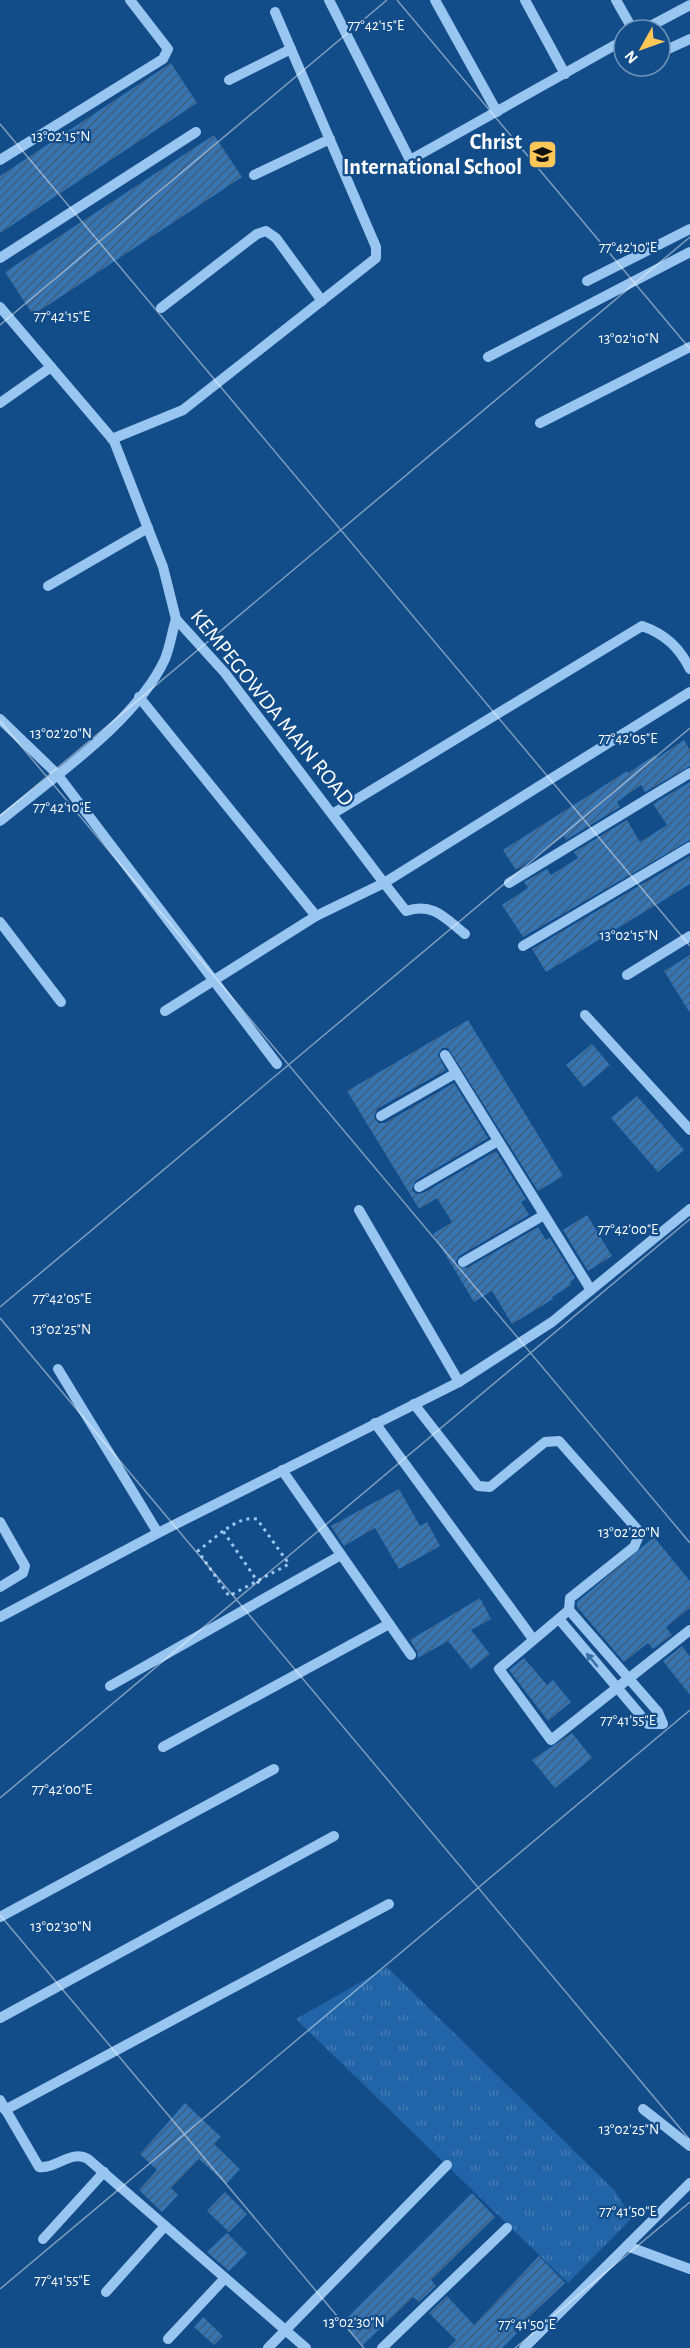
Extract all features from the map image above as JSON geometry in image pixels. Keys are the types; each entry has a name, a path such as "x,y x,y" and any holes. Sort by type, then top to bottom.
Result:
{"street":[{"path":"0,160 163,59 168,49 130,0"},
{"path":"329,0 410,160 612,47"},
{"path":"435,0 497,112"},
{"path":"525,0 566,74"},
{"path":"616,0 626,18"},
{"path":"666,18 690,5"},
{"path":"112,439 183,410 373,263 376,253 275,12"},
{"path":"672,48 690,39"},
{"path":"229,80 291,49"},
{"path":"0,258 196,132"},
{"path":"254,175 330,140"},
{"path":"587,281 690,229"},
{"path":"161,308 256,234 266,231 276,238 322,301"},
{"path":"488,357 690,252"},
{"name":"KEMPEGOWDA MAIN ROAD","path":"0,307 112,439 163,567 176,619 225,673 334,813 406,911 419,907 432,909 465,934"},
{"path":"540,423 690,347"},
{"path":"0,403 51,367"},
{"path":"48,585 148,528"},
{"path":"0,821 108,733 139,697 165,659 176,619"},
{"path":"334,813 642,626 655,630 685,646 690,669"},
{"path":"165,1011 316,916 384,883 690,692"},
{"path":"139,697 316,916"},
{"path":"0,719 57,774 277,1064"},
{"path":"508,883 690,772"},
{"path":"523,946 690,847"},
{"path":"0,922 61,1002"},
{"path":"627,975 690,936"},
{"path":"585,1015 690,1130"},
{"path":"445,1056 591,1290"},
{"path":"381,1116 456,1073"},
{"path":"419,1187 498,1141"},
{"path":"0,1617 375,1422 459,1383 552,1322 690,1209"},
{"path":"359,1210 459,1383"},
{"path":"463,1262 544,1215"},
{"path":"58,1370 158,1533"},
{"path":"414,1404 478,1486 490,1487 545,1442 559,1441 637,1529 638,1538 634,1547 574,1595 570,1599 569,1610 630,1678 658,1712 663,1724 648,1724 558,1618"},
{"path":"375,1422 533,1640"},
{"path":"282,1470 411,1655"},
{"path":"0,1522 25,1566 23,1573 0,1587"},
{"path":"110,1686 341,1554"},
{"path":"569,1610 499,1669 551,1740 690,1630"},
{"path":"163,1747 389,1624"},
{"path":"0,1917 274,1769"},
{"path":"0,2018 334,1836"},
{"path":"306,2348 88,2159 76,2155 46,2168 39,2167 3,2105 389,1904"},
{"path":"643,2109 690,2146"},
{"path":"268,2348 284,2329 447,2165"},
{"path":"43,2239 104,2172"},
{"path":"524,2348 690,2183"},
{"path":"106,2292 165,2226"},
{"path":"382,2348 507,2228"},
{"path":"627,2246 690,2269"},
{"path":"168,2339 225,2278"}],"path":[{"path":"249,1518 257,1519 289,1564 229,1596 198,1551 223,1532 239,1521 249,1518"},
{"path":"223,1532 268,1596"}],"green space":[{"path":"387,1967 614,2190 632,2218 568,2283 296,2019"}],"building":[{"path":"171,63 197,103 0,233 0,176"},
{"path":"214,135 242,177 33,315 5,272"},
{"path":"684,740 690,750 690,766 645,792 641,785 617,802 620,807 566,840 564,836 516,870 503,850 627,771 628,773 655,755 657,758"},
{"path":"690,782 690,840 523,937 502,905 528,888 524,882 547,869 551,875 578,858 574,852 627,820 640,842 667,825 653,804"},
{"path":"690,856 690,884 546,972 532,949"},
{"path":"690,955 690,1013 664,971"},
{"path":"468,1020 563,1176 538,1191 448,1048 442,1048 438,1055 446,1070 377,1109 374,1117 378,1123 385,1123 454,1083 488,1138 415,1181 412,1190 416,1194 423,1193 496,1151 526,1199 521,1202 529,1215 459,1256 456,1261 457,1266 467,1268 538,1227 546,1240 550,1238 575,1278 570,1282 571,1285 552,1297 553,1299 512,1324 492,1291 474,1302 433,1234 452,1222 437,1198 419,1209 347,1091"},
{"path":"592,1044 610,1065 584,1087 566,1065"},
{"path":"637,1096 684,1150 658,1172 611,1118"},
{"path":"587,1215 612,1256 588,1271 563,1230"},
{"path":"399,1489 420,1526 427,1522 440,1546 399,1569 375,1528 344,1546 331,1526"},
{"path":"654,1537 690,1581 690,1608 666,1627 672,1635 653,1649 648,1643 624,1662 577,1607 577,1602"},
{"path":"480,1598 491,1619 471,1630 490,1654 471,1669 448,1641 418,1658 417,1651 410,1640"},
{"path":"682,1646 690,1657 690,1695 663,1661"},
{"path":"524,1658 547,1685 553,1680 571,1702 548,1721 509,1670"},
{"path":"572,1733 592,1758 555,1788 532,1760"},
{"path":"185,2103 221,2137 214,2144 240,2169 226,2184 199,2159 171,2188 178,2195 162,2212 139,2190 157,2170 140,2154"},
{"path":"225,2192 247,2214 229,2232 207,2211"},
{"path":"472,2193 495,2217 431,2280 436,2286 419,2302 413,2297 363,2345 342,2323"},
{"path":"227,2233 247,2253 229,2271 207,2252"},
{"path":"539,2256 565,2283 514,2331 517,2333 502,2348 448,2348 456,2340 429,2313 447,2296 474,2325"},
{"path":"203,2317 223,2336 214,2345 194,2327"}],"place":[{"name":"Christ International School","path":"543,154"}]}
